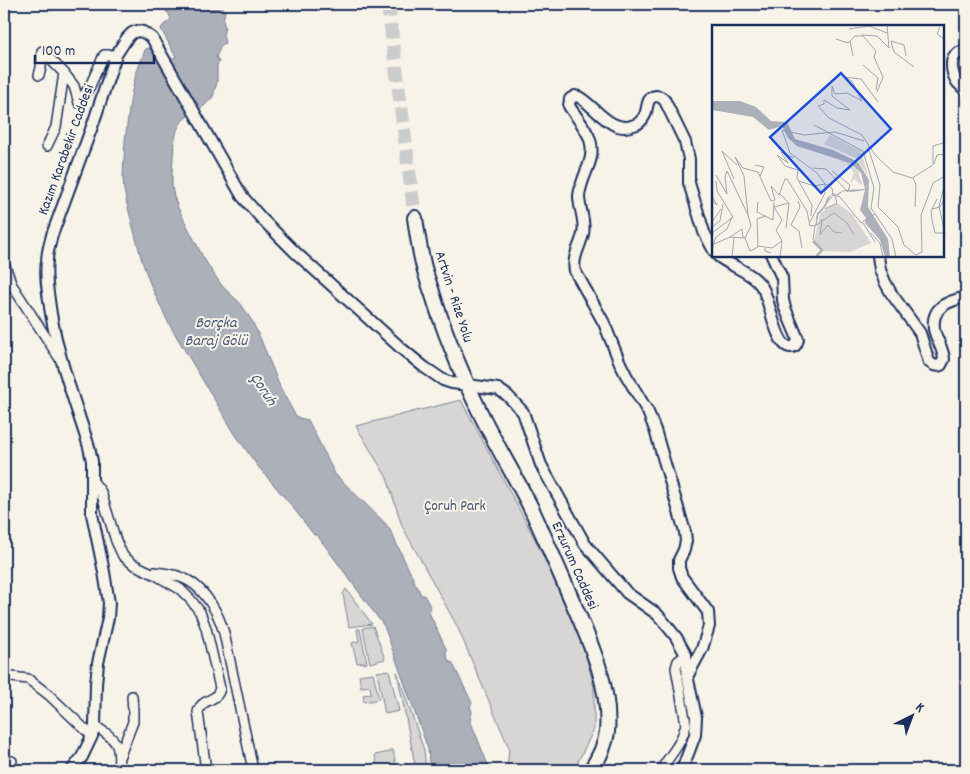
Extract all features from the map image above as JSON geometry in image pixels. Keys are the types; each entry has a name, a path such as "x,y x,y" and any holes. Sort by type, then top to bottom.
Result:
{"main road":[{"name":"Artvin - Rize Yolu","path":"415,218 422,260 432,293 444,330 467,385"},
{"name":"Erzurum Caddesi","path":"467,385 531,508 570,594 596,660 606,706 607,732 604,748 591,770"}],"street":[{"name":"Kazım Karabekir Caddesi","path":"72,770 82,757 94,731 98,663 108,618 109,603 92,514 92,461 62,362 50,311 47,275 48,252 52,235 96,116 116,55 127,38 137,31 152,38 242,196 271,229 402,350 424,367 443,380 452,383 498,389 508,396 523,412 541,465 585,544 627,593 657,614 676,637 686,655"},
{"path":"39,75 42,52 64,73 74,86 79,103 90,86 104,55 116,55"},
{"path":"966,55 961,52 953,57 952,70 956,81 966,91"},
{"path":"46,146 56,127 64,73"},
{"path":"687,675 702,650 709,626 708,612 682,578 679,568 679,560 686,540 685,532 648,412 623,369 604,324 575,271 575,256 583,234 584,224 579,199 581,184 592,158 593,150 588,135 569,106 572,97 579,96 582,98 611,123 628,127 642,120 650,99 656,96 666,101 685,142 688,154 689,183 704,232 712,247"},
{"path":"721,258 757,281 766,295 774,324 782,341 790,348 798,343 798,339 785,308 782,278 773,258"},
{"path":"878,258 880,270 885,282 920,333 929,362 932,365 941,365 944,358 934,329 936,315 951,300 966,297"},
{"path":"4,263 12,286 62,362"},
{"path":"92,480 101,492 119,550 128,560 173,584 185,593 200,612 206,628 220,688 216,696 200,706 198,712 206,770"},
{"path":"147,571 177,576 190,581 203,593 215,610 224,633 253,770"},
{"path":"682,770 694,735 696,717 687,675 686,655"},
{"path":"661,770 677,748 685,730 686,724 676,668 680,659 686,655"},
{"path":"4,676 28,679 94,731 107,733 119,749 120,755"},
{"path":"118,770 120,755 133,722 132,696"},
{"path":"4,770 12,761"}],"green space":[{"name":"Çoruh Park","path":"461,400 535,539 580,633 594,687 594,729 574,770 507,770 509,748 457,626 402,526 387,478 356,426"},
{"path":"346,589 372,624 349,627 343,594"},
{"path":"373,626 385,659 370,663 363,628"},
{"path":"357,629 360,629 367,663 364,664 364,662 357,663 352,643 359,641"},
{"path":"389,670 399,711 385,714 377,672"},
{"path":"397,672 424,750 426,770 416,770"},
{"path":"373,673 379,699 364,702 363,695 371,694 370,686 361,687 359,675"},
{"path":"390,750 393,750 397,770 378,770 375,755 390,752"}],"water":[{"name":"Borçka Baraj Gölü","path":"166,4 221,4 225,11 223,35 225,43 221,46 216,57 219,61 213,97 204,106 182,121 177,130 174,143 172,187 178,208 213,273 223,287 241,304 252,321 281,389 295,415 308,420 335,474 390,530 421,595 424,595 431,608 428,610 447,651 445,652 450,663 452,662 472,703 470,706 472,712 470,720 490,770 430,770 428,749 384,626 317,535 314,535 256,464 235,434 169,324 151,286 142,261 127,204 123,177 125,140 131,95 145,50 147,48 152,50 162,64 176,57 161,29 171,19 168,12 166,12"}],"tunnel":[{"path":"388,4 415,218"}],"water label":[{"name":"Çoruh","path":"263,390"}]}
